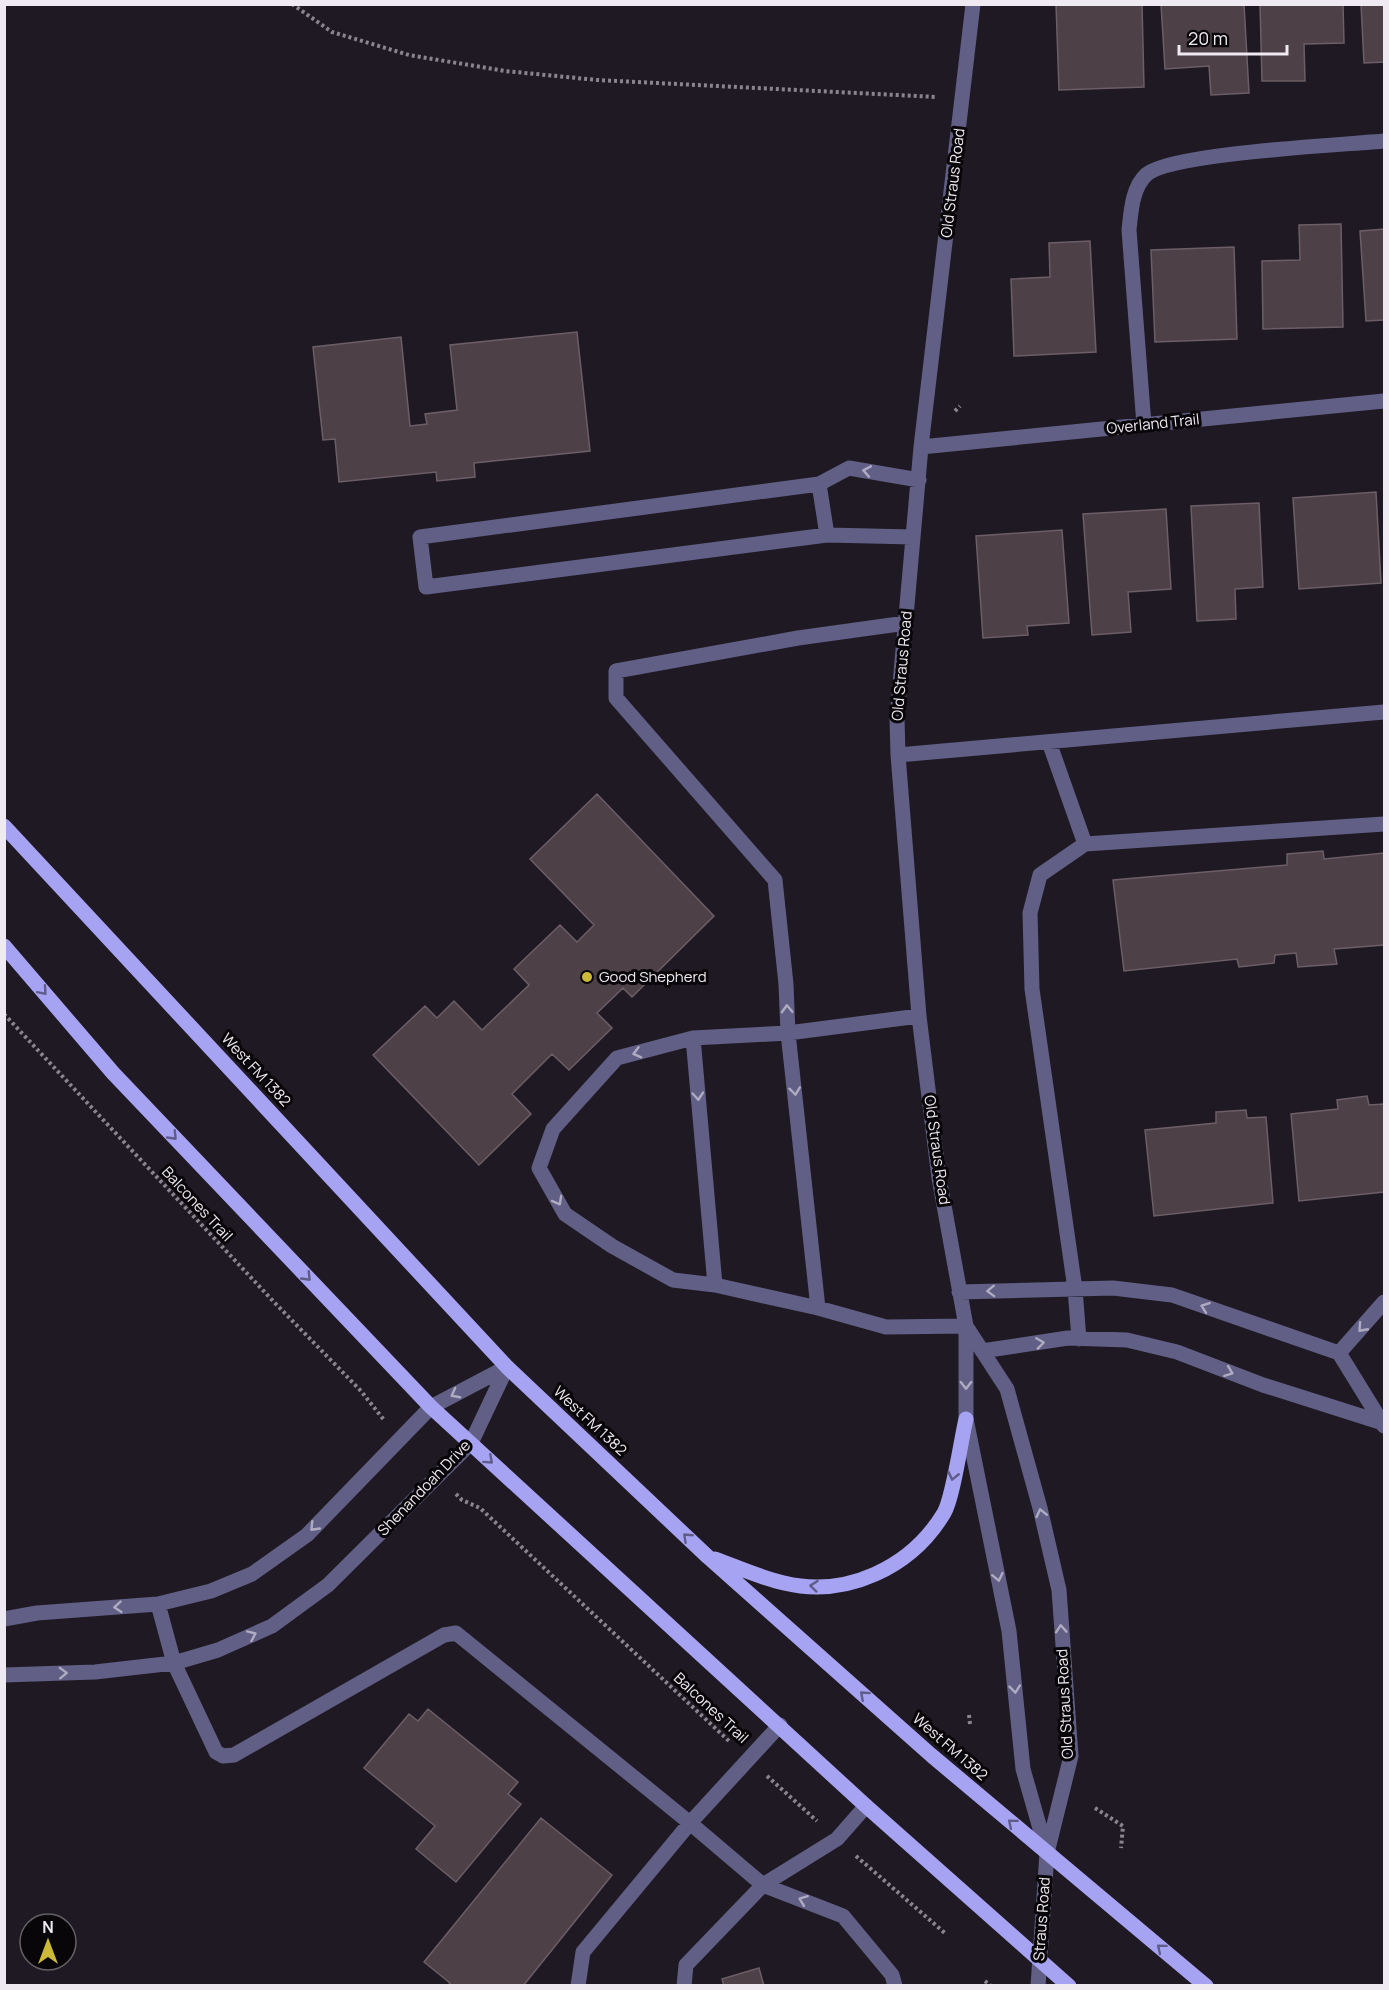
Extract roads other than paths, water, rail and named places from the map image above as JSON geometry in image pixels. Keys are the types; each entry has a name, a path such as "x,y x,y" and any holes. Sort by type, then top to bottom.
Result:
{"main road":[{"name":"West FM 1382","path":"4,826 507,1367 708,1557 931,1755 1206,1986"},
{"path":"4,946 113,1073 431,1407 866,1806 1069,1986"},
{"path":"708,1557 784,1583 832,1588 872,1577 909,1554 945,1512 966,1419"}],"street":[{"name":"Old Straus Road","path":"973,4 921,447 897,718 898,755 919,1016 939,1178 966,1326 966,1419 1009,1631 1023,1769 1047,1852"},
{"path":"1144,425 1129,230 1133,199 1147,174 1185,160 1384,141"},
{"name":"Overland Trail","path":"921,447 1384,401"},
{"path":"913,537 828,535 426,587 420,537 819,484 849,468 919,480"},
{"path":"819,484 828,535"},
{"path":"818,1308 788,1033 786,984 775,880 616,698 616,671 798,638 906,624"},
{"path":"898,755 1384,711"},
{"path":"1049,742 1085,844"},
{"path":"1079,1339 1075,1289 1032,989 1030,913 1040,875 1085,844 1384,824"},
{"path":"919,1016 788,1033 693,1038 617,1058 553,1129 539,1168 565,1214 612,1246 673,1280 715,1285 818,1308 886,1327 966,1326"},
{"path":"693,1038 715,1285"},
{"path":"959,1292 1113,1288 1172,1295 1339,1353 1384,1424"},
{"path":"1339,1353 1384,1302"},
{"name":"Old Straus Road","path":"966,1326 1007,1389 1040,1508 1059,1590 1071,1756 1047,1852"},
{"path":"982,1351 1079,1339 1126,1340 1177,1352 1263,1385 1384,1424"},
{"path":"4,1619 38,1613 158,1604 211,1591 252,1574 307,1535 431,1407 507,1367"},
{"name":"Shenandoah Drive","path":"4,1675 95,1672 174,1663 218,1650 272,1626 328,1585 471,1443 507,1367"},
{"path":"158,1604 174,1663 216,1752 223,1756 234,1755 444,1635 456,1633 690,1822 762,1885 843,1916 892,1975 895,1986"},
{"path":"578,1986 583,1952 690,1822 780,1725"},
{"path":"684,1986 686,1965 762,1885 837,1839 866,1806"},
{"name":"Straus Road","path":"1038,1986 1047,1852"}],"place":[{"name":"Good Shepherd","path":"587,977"}]}
